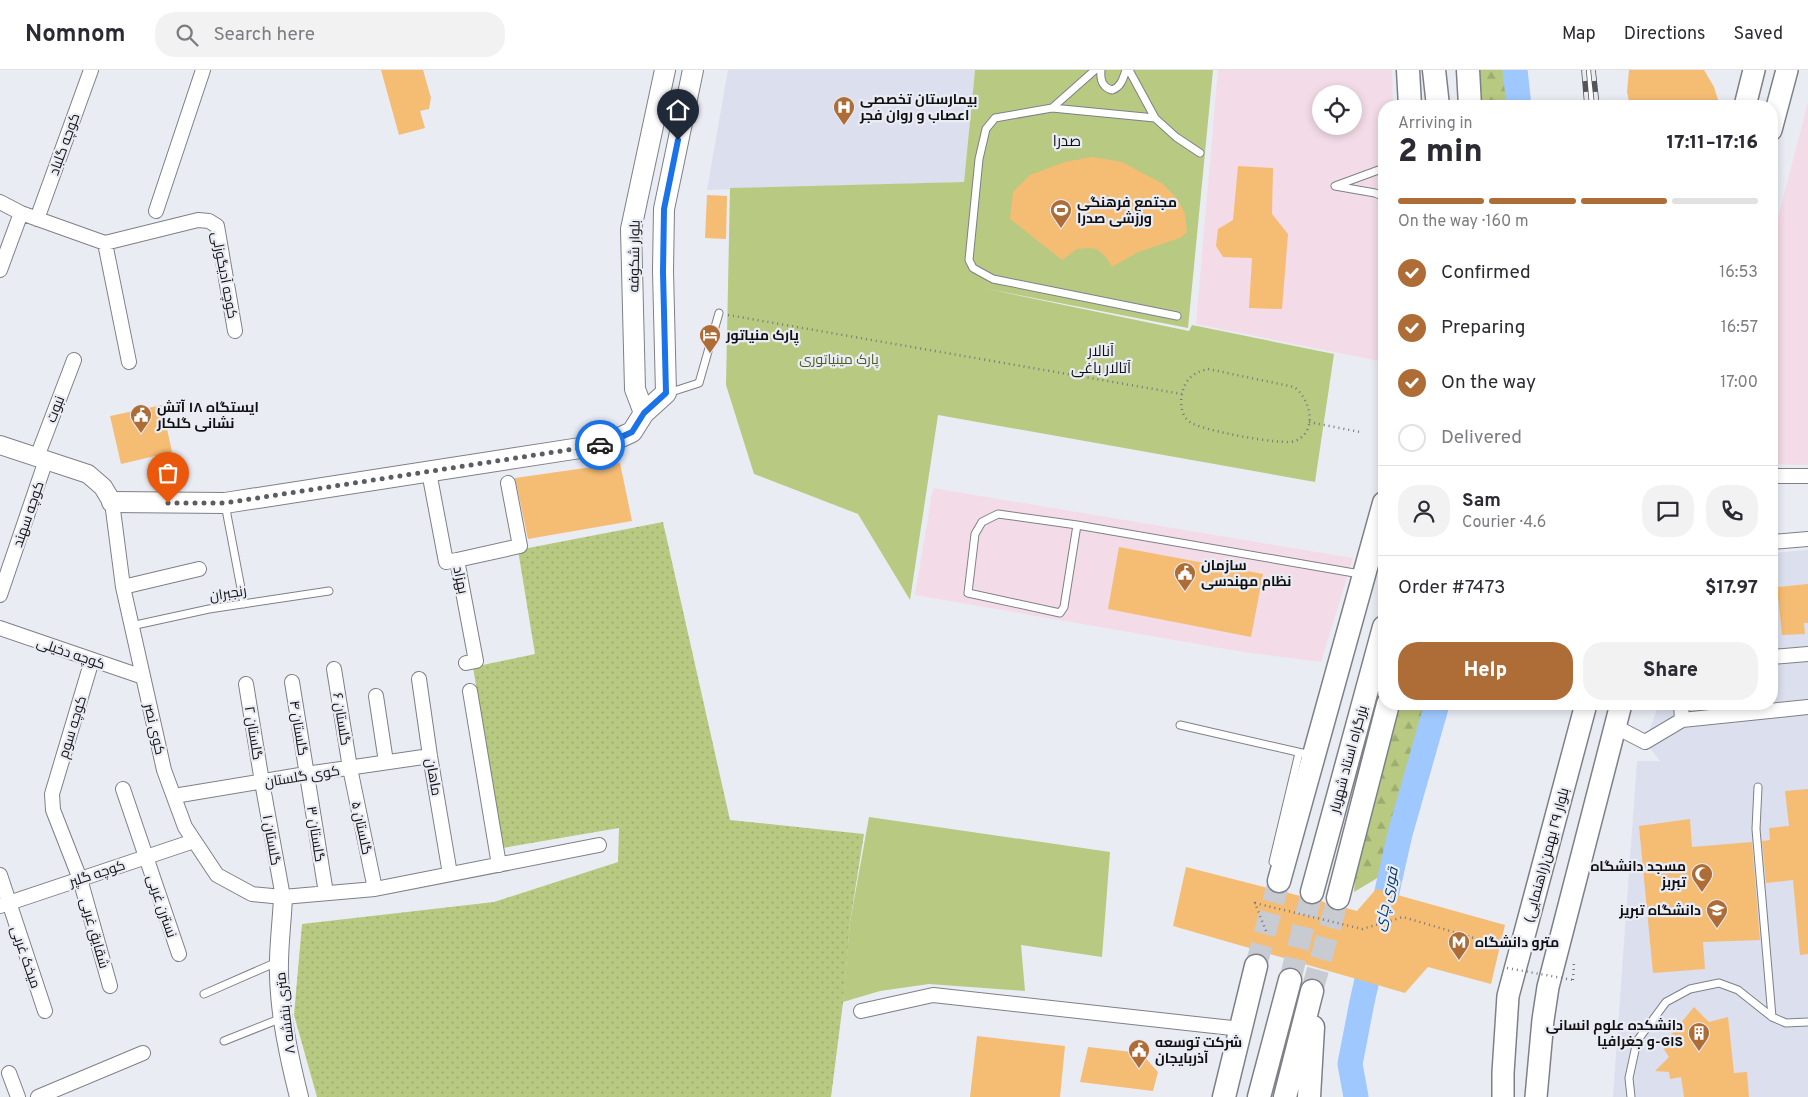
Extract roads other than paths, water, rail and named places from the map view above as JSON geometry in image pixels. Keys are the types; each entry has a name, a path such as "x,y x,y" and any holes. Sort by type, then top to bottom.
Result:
{"highway":[{"path":"1408,70 1410,100"},
{"path":"1434,70 1437,100"},
{"path":"1468,70 1470,100"},
{"path":"1274,878 1306,754 1378,524"},
{"name":"بزرگراه استاد شهریار","path":"1312,892 1378,649"},
{"name":"بزرگراه استاد شهریار","path":"1338,898 1386,710"},
{"path":"1224,1097 1256,966"},
{"path":"1259,1097 1290,980"},
{"path":"1285,1097 1312,991 1314,1020 1309,1097"}],"main road":[{"name":"بلوار شکوفه","path":"644,413 635,389 631,229 665,70"},
{"name":"بلوار شکوفه","path":"666,394 663,272 664,209 693,70"},
{"path":"1746,100 1754,70"},
{"path":"1778,104 1787,70"},
{"path":"112,502 225,503 606,444 632,432 644,413 666,394"},
{"name":"بلوار ٢٩ بهمن(راهنمایی)","path":"1503,1097 1508,996 1514,960 1584,710"},
{"path":"1536,1097 1548,987 1620,710"}],"street":[{"name":"کوچه گلباد","path":"37,219 91,70"},
{"path":"156,211 204,70"},
{"path":"0,202 20,213 106,243 129,362"},
{"path":"0,270 20,213"},
{"name":"کوچه آدیگوزلی","path":"106,243 198,220 210,222 217,226 235,331"},
{"name":"نبوت","path":"42,459 74,360"},
{"path":"0,445 88,474 103,487 112,502"},
{"name":"کوچه سهند","path":"0,595 42,459"},
{"name":"بهزاد","path":"428,472 446,562 457,560 476,661 466,663"},
{"path":"1778,476 1808,476"},
{"path":"457,560 520,546 508,482"},
{"name":"کوی نصر","path":"112,502 122,588 164,770 185,827 217,874 252,894 283,897 374,889 599,845"},
{"path":"1778,541 1808,539"},
{"path":"122,588 198,569"},
{"name":"کوچه دخیلی","path":"0,628 143,677"},
{"path":"1778,657 1808,654"},
{"name":"کوچه سوم","path":"52,794 92,660"},
{"name":"گلستان ۶","path":"334,669 350,768"},
{"name":"ماهان","path":"419,679 450,874"},
{"name":"گلستان ۴","path":"292,682 306,774"},
{"name":"گلستان ۲","path":"246,684 262,782"},
{"path":"470,691 499,865"},
{"path":"376,696 386,762"},
{"path":"1616,727 1645,742 1682,720 1808,707"},
{"path":"1681,710 1682,720"},
{"name":"کوی گلستان","path":"174,796 430,756"},
{"name":"گلستان ۵","path":"350,768 374,889"},
{"name":"گلستان ۳","path":"306,774 326,893"},
{"name":"گلستان ۱","path":"262,782 283,897"},
{"name":"نسترن غربی","path":"123,789 179,954"},
{"name":"شقایق غربی","path":"52,794 53,810 80,879 110,986"},
{"name":"کوچه گلپر","path":"4,904 194,841"},
{"name":"میخک غربی","path":"0,875 4,904 44,1011"},
{"name":"۸ متری بنفشه","path":"283,897 279,974 283,1018 299,1097"},
{"path":"861,1011 933,995 1241,1029"},
{"path":"38,1097 143,1053"},
{"path":"9,1073 18,1097"}],"lane":[{"path":"1052,108 1095,70"},
{"path":"1100,70 1100,78 1103,85 1112,90 1117,89 1127,70"},
{"path":"1127,70 1155,118 1176,137 1200,153"},
{"path":"1588,70 1591,100"},
{"path":"1155,118 1052,108 995,118 986,129 979,159 970,260 973,268 993,279 1177,316"},
{"path":"1378,170 1335,186 1378,195"},
{"path":"666,394 699,383 719,313"},
{"path":"225,503 244,604"},
{"path":"1077,525 1064,607 1060,612 968,593 975,534 982,522 998,514 1077,525 1363,575"},
{"name":"رنجبران","path":"131,626 209,609 329,591"},
{"path":"1180,725 1306,754"},
{"path":"1758,787 1756,829 1772,1017"},
{"path":"204,994 279,961"},
{"path":"1631,1097 1629,1078 1637,1041 1666,1002 1690,989 1719,983 1738,990 1772,1017 1786,1023 1808,1022"},
{"path":"224,1041 283,1018"}],"waterway":[{"name":"قوری چای","path":"1515,70 1518,100"},
{"name":"قوری چای","path":"1356,1097 1350,1064 1362,1002 1400,834 1435,710"}],"tunnel":[{"path":"1256,966 1279,881"},
{"path":"1290,980 1312,892"},
{"path":"1312,991 1338,898"}],"railway":[{"path":"1584,70 1586,100"},
{"path":"1593,70 1596,100"}],"place":[{"name":"بیمارستان تخصصی اعصاب و روان فجر","path":"844,126"},
{"name":"مجتمع فرهنگی ورزشی صدرا","path":"1061,229"},
{"name":"پارک منیاتور","path":"710,354"},
{"name":"ایستگاه ۱۸ آتش نشانی گلکار","path":"141,434"},
{"name":"سازمان نظام مهندسی","path":"1185,592"},
{"name":"مسجد دانشگاه تبربز","path":"1702,893"},
{"name":"دانشگاه تبریز","path":"1717,929"},
{"name":"مترو دانشگاه","path":"1459,961"},
{"name":"دانشکده علوم انسانی و جغرافیا-GIS","path":"1699,1052"},
{"name":"شرکت توسعه آذربایجان","path":"1139,1069"}],"district":[{"name":"صدرا","path":"1067,141"},
{"name":"آنالار آتالار باغی","path":"1101,360"}],"park label":[{"name":"پارک مینیاتوری","path":"839,359"}]}
